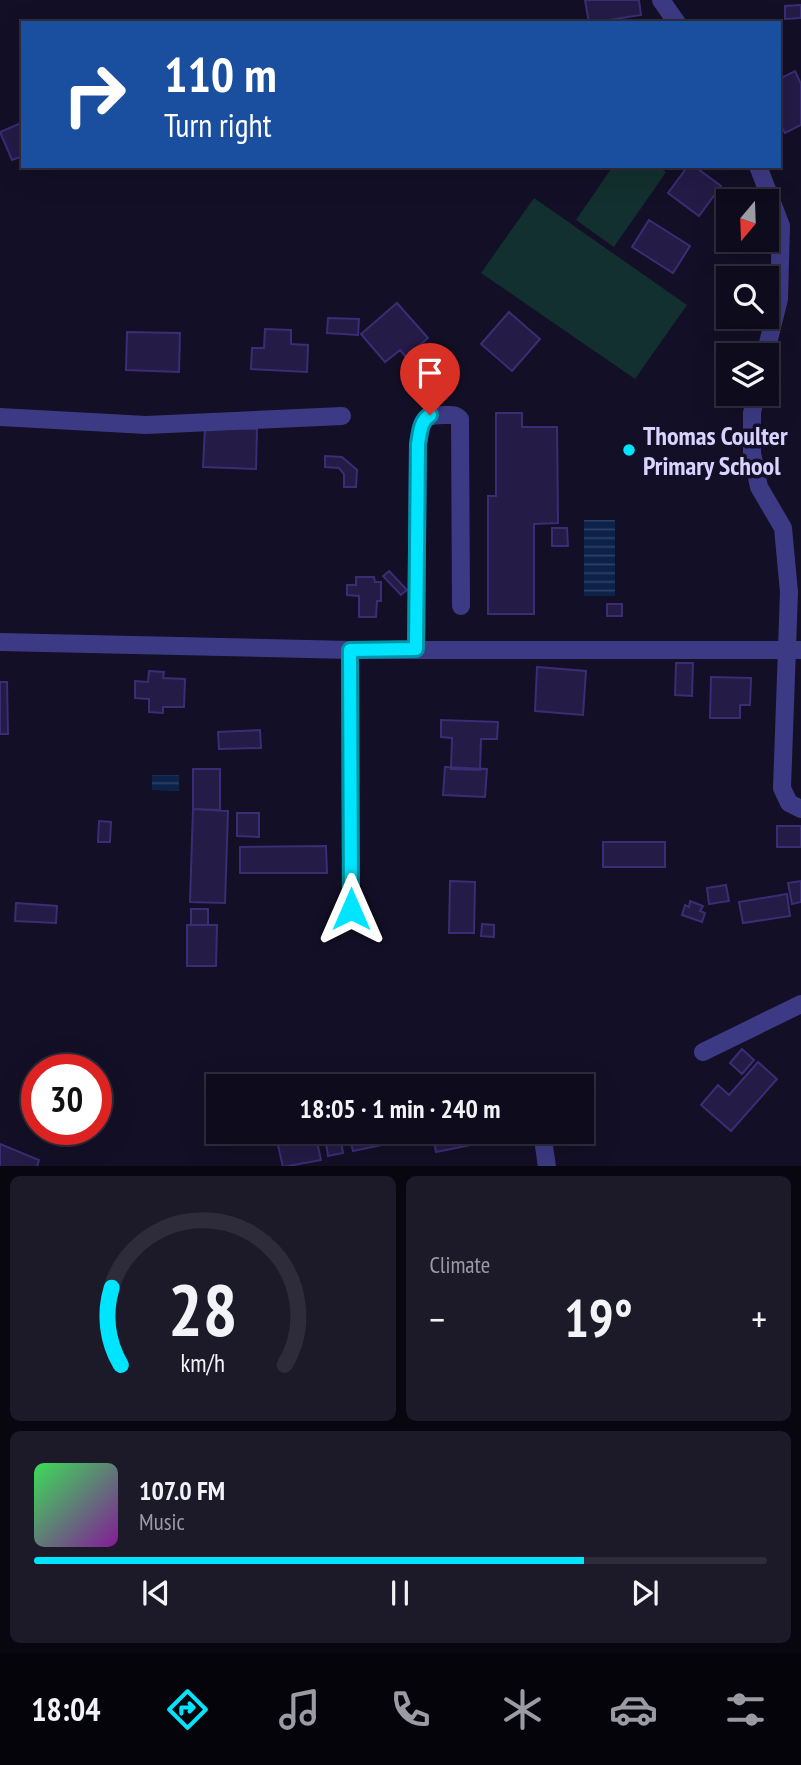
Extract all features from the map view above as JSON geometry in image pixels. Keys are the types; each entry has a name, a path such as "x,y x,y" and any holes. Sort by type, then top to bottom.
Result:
{"street":[{"path":"759,168 780,226 779,299 768,343"},
{"path":"753,406 752,453 759,487 783,528 794,650 782,788 789,803 801,808"},
{"path":"416,649 418,444 422,425 430,415 456,415 460,419 461,606"},
{"path":"0,417 146,425 342,416"},
{"path":"0,642 350,650 794,650"},
{"path":"350,650 351,909"},
{"path":"703,1052 801,1004"},
{"path":"544,1144 547,1166"}],"green space":[{"path":"612,168 661,168 666,172 614,247 576,220"},
{"path":"534,198 687,305 635,379 481,273"}],"water":[{"path":"584,520 615,520 615,596 584,596"},
{"path":"152,775 179,775 179,791 152,790"}],"building":[{"path":"585,0 639,0 641,15 589,21"},
{"path":"801,5 801,18 785,19 785,6"},
{"path":"795,71 801,84 801,125 785,133 781,126 781,78"},
{"path":"21,123 21,157 12,160 0,132"},
{"path":"687,168 697,168 721,186 716,189 699,216 668,193"},
{"path":"649,220 690,246 673,273 632,247"},
{"path":"397,303 428,338 406,357 400,350 385,362 361,334"},
{"path":"509,312 540,339 512,371 481,344"},
{"path":"328,318 359,319 358,335 327,333"},
{"path":"265,329 291,330 291,344 308,345 307,372 251,369 252,348 264,348"},
{"path":"127,332 180,333 179,372 126,370"},
{"path":"496,413 522,413 522,427 557,427 558,523 534,524 534,614 488,614 488,496 496,496"},
{"path":"205,427 257,429 256,469 203,467"},
{"path":"325,456 342,457 357,470 356,487 344,487 344,474 339,468 325,467"},
{"path":"552,528 567,528 568,546 552,546"},
{"path":"389,571 407,590 401,595 383,576"},
{"path":"356,577 374,577 375,582 381,582 381,601 377,601 376,617 359,617 359,596 347,595 347,585 356,585"},
{"path":"607,604 622,604 622,616 607,616"},
{"path":"676,663 693,663 692,696 675,695"},
{"path":"537,667 586,671 583,715 535,711"},
{"path":"149,671 164,672 163,678 185,679 184,707 163,707 163,713 149,712 149,699 135,698 135,681 148,682"},
{"path":"711,677 751,678 750,705 740,705 740,718 710,718"},
{"path":"0,682 7,682 8,734 0,734"},
{"path":"441,720 498,722 497,739 481,739 480,770 451,769 452,738 441,737"},
{"path":"260,730 261,748 219,749 218,732"},
{"path":"445,767 487,769 485,797 443,795"},
{"path":"193,769 220,769 220,810 193,809"},
{"path":"193,809 228,811 225,903 190,902"},
{"path":"237,813 259,813 259,837 237,836"},
{"path":"99,821 111,822 110,842 98,842"},
{"path":"777,826 801,826 801,847 777,847"},
{"path":"603,842 665,842 665,867 603,867"},
{"path":"326,846 327,873 240,873 240,847"},
{"path":"450,881 475,882 474,933 449,933"},
{"path":"801,881 801,902 792,904 788,883"},
{"path":"726,885 729,901 709,904 707,888"},
{"path":"787,894 790,916 743,923 739,902"},
{"path":"690,901 703,906 700,911 705,913 702,922 682,915 685,905 689,907"},
{"path":"16,903 57,906 56,923 15,921"},
{"path":"191,909 208,909 208,925 191,925"},
{"path":"482,924 494,925 494,937 481,936"},
{"path":"187,925 217,925 216,966 187,966"},
{"path":"742,1049 754,1060 742,1074 730,1063"},
{"path":"758,1062 777,1079 731,1131 701,1105 718,1085 729,1095"},
{"path":"0,1144 39,1160 37,1166 0,1166"},
{"path":"278,1144 317,1144 321,1160 283,1166"},
{"path":"326,1144 342,1144 343,1153 328,1156"},
{"path":"351,1144 386,1144 353,1151"},
{"path":"434,1144 476,1144 436,1152"}],"place":[{"name":"Thomas Coulter Primary School","path":"629,450"}],"route":[{"path":"351,909 350,650 416,649 418,444 422,425 430,415"}]}
